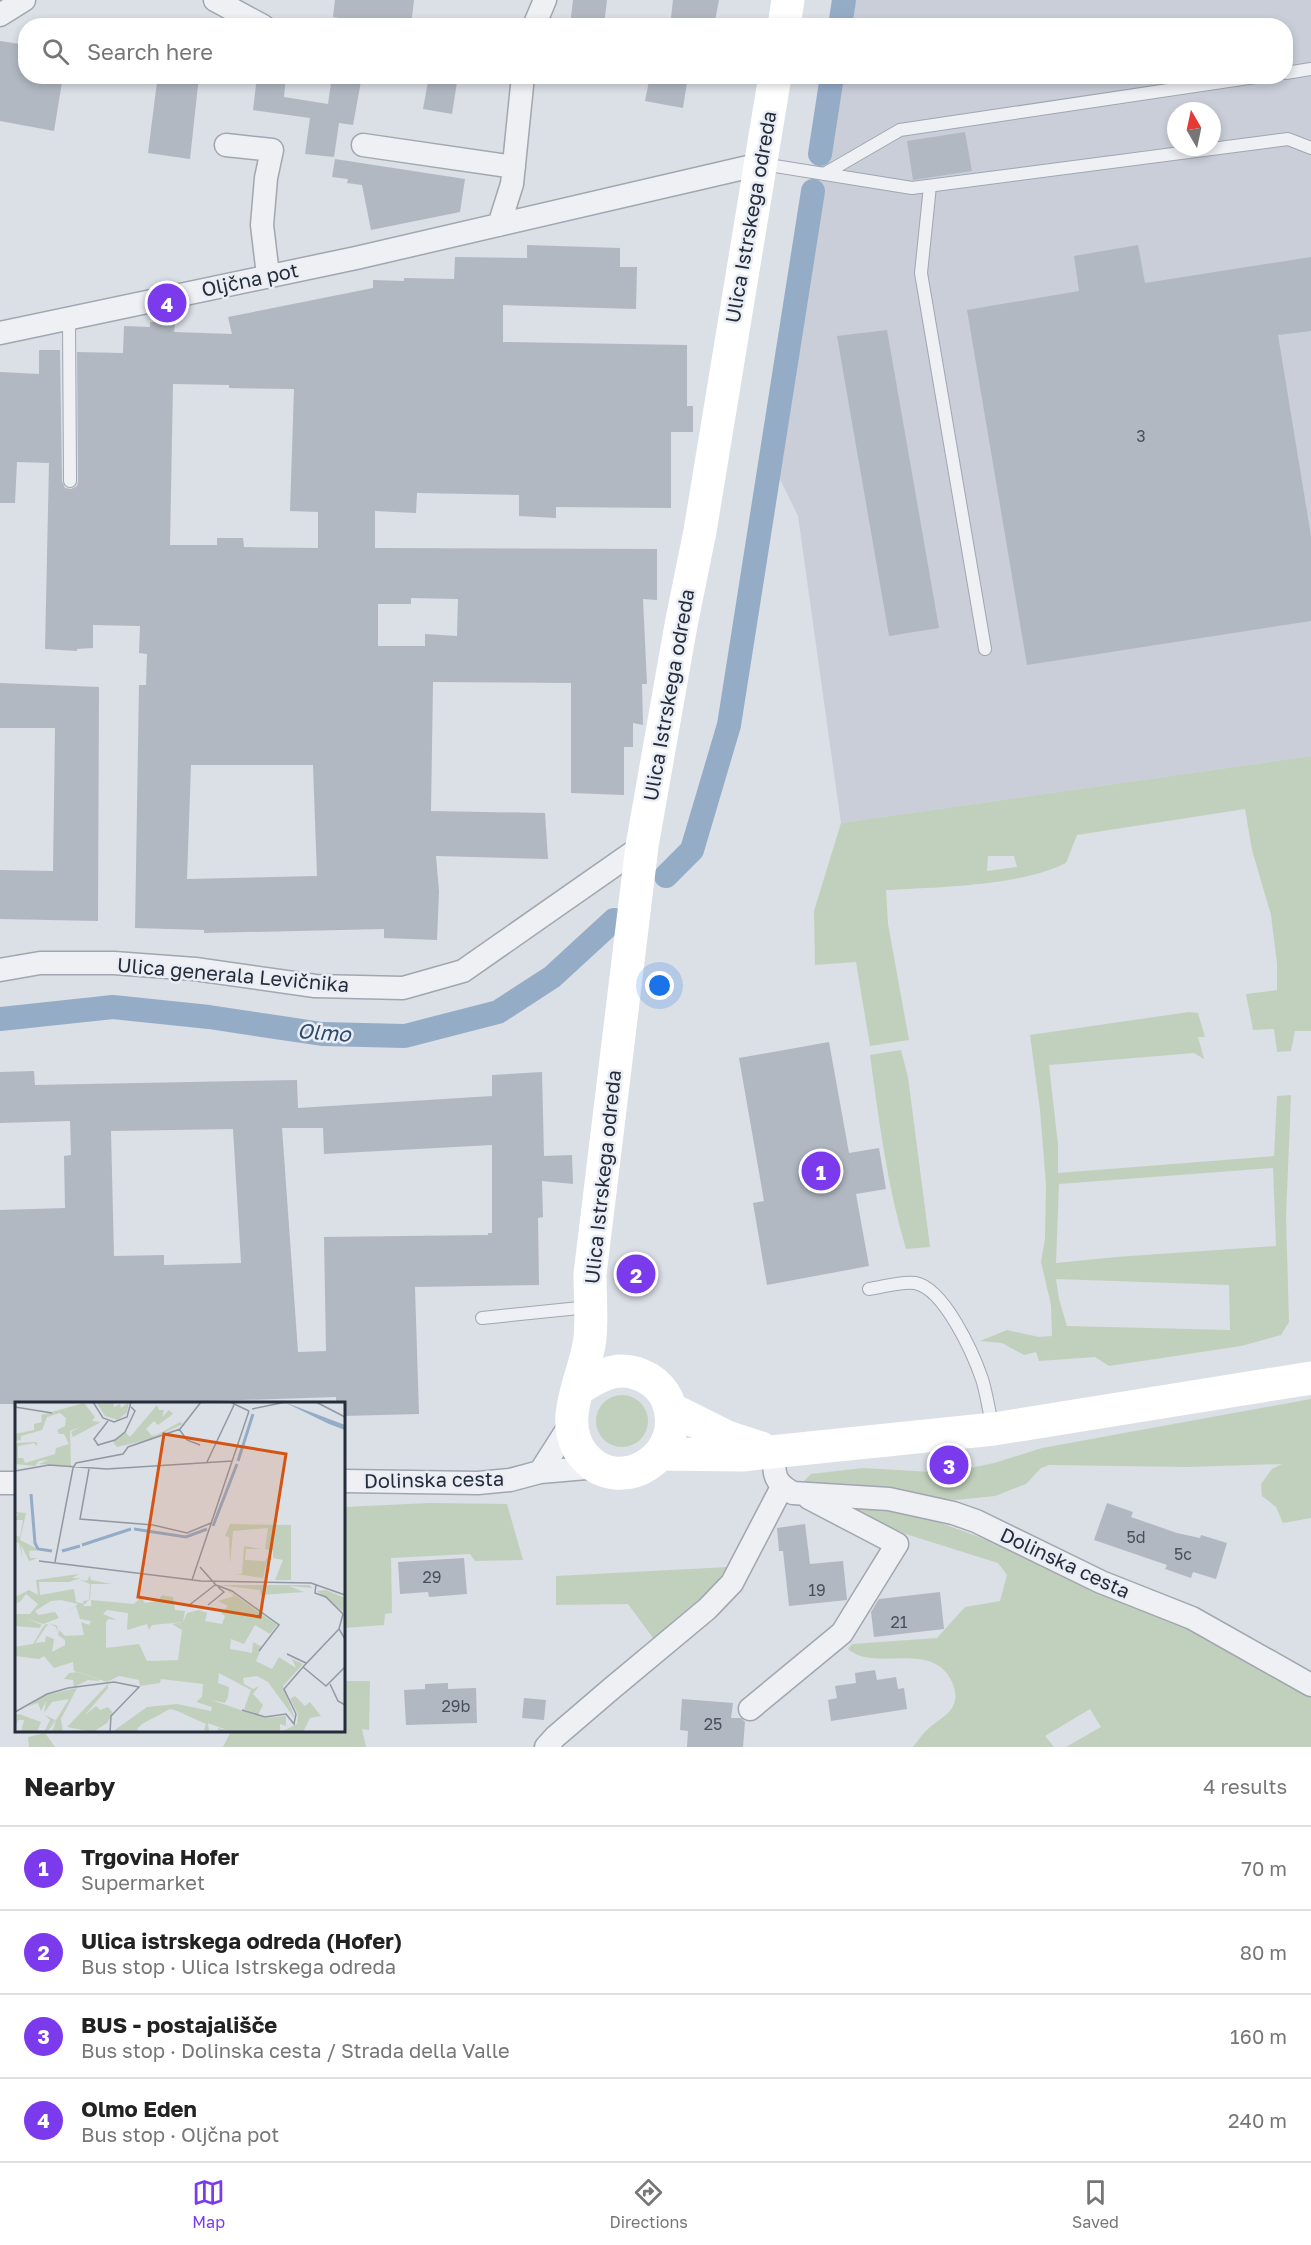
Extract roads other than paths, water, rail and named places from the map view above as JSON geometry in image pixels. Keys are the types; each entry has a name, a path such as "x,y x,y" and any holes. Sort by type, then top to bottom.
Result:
{"street":[{"path":"0,15 24,0"},
{"path":"215,0 248,18"},
{"path":"537,18 545,0"},
{"path":"785,18 788,0"},
{"path":"499,225 512,184 522,84"},
{"name":"Ulica Istrskega odreda","path":"591,1312 590,1275 642,846 699,531 774,84"},
{"path":"363,145 514,167"},
{"path":"226,146 272,150 266,178 262,225 268,275"},
{"name":"Oljčna pot","path":"0,333 356,258 761,164"},
{"name":"Ulica generala Levičnika","path":"0,970 40,963 114,963 195,969 315,986 403,988 463,972 642,846"},
{"path":"591,1312 623,1370"},
{"path":"578,1389 608,1372 623,1370 640,1374 654,1382 665,1394 671,1409 673,1425 669,1441 661,1454 649,1465 633,1472 615,1473 598,1467 584,1457 575,1442 570,1425 572,1408 590,1339 591,1312"},
{"path":"661,1454 715,1456 774,1452 994,1430 1311,1378"},
{"path":"671,1409 727,1437 774,1452"},
{"path":"540,1472 570,1425"},
{"path":"750,1708 842,1634 897,1544 792,1491 775,1478 774,1452"},
{"name":"Dolinska cesta","path":"345,1481 478,1483 510,1480 540,1472 598,1467"},
{"path":"546,1747 707,1609 732,1583 792,1491"},
{"name":"Dolinska cesta","path":"792,1491 889,1499 953,1513 976,1521 1101,1582 1192,1618 1311,1685"}],"lane":[{"path":"1293,72 1311,69"},
{"path":"824,174 900,129 1207,84"},
{"path":"761,164 912,188 1288,139 1311,148"},
{"path":"930,186 921,273 985,649"},
{"path":"69,320 70,481"},
{"path":"869,1289 917,1284 928,1289 938,1299 965,1341 982,1380 994,1430"},
{"path":"482,1318 591,1312"}],"waterway":[{"path":"841,18 844,0"},
{"path":"820,154 831,84"},
{"path":"666,876 692,850 729,725 813,191"},
{"name":"Olmo","path":"0,1019 113,1007 209,1017 322,1034 405,1036 498,1012 552,977 614,920"}],"place":[{"name":"Olmo Eden","path":"167,303"},
{"name":"Trgovina Hofer","path":"821,1171"},
{"name":"Ulica istrskega odreda (Hofer)","path":"636,1274"},
{"name":"BUS - postajališče","path":"949,1465"}]}
